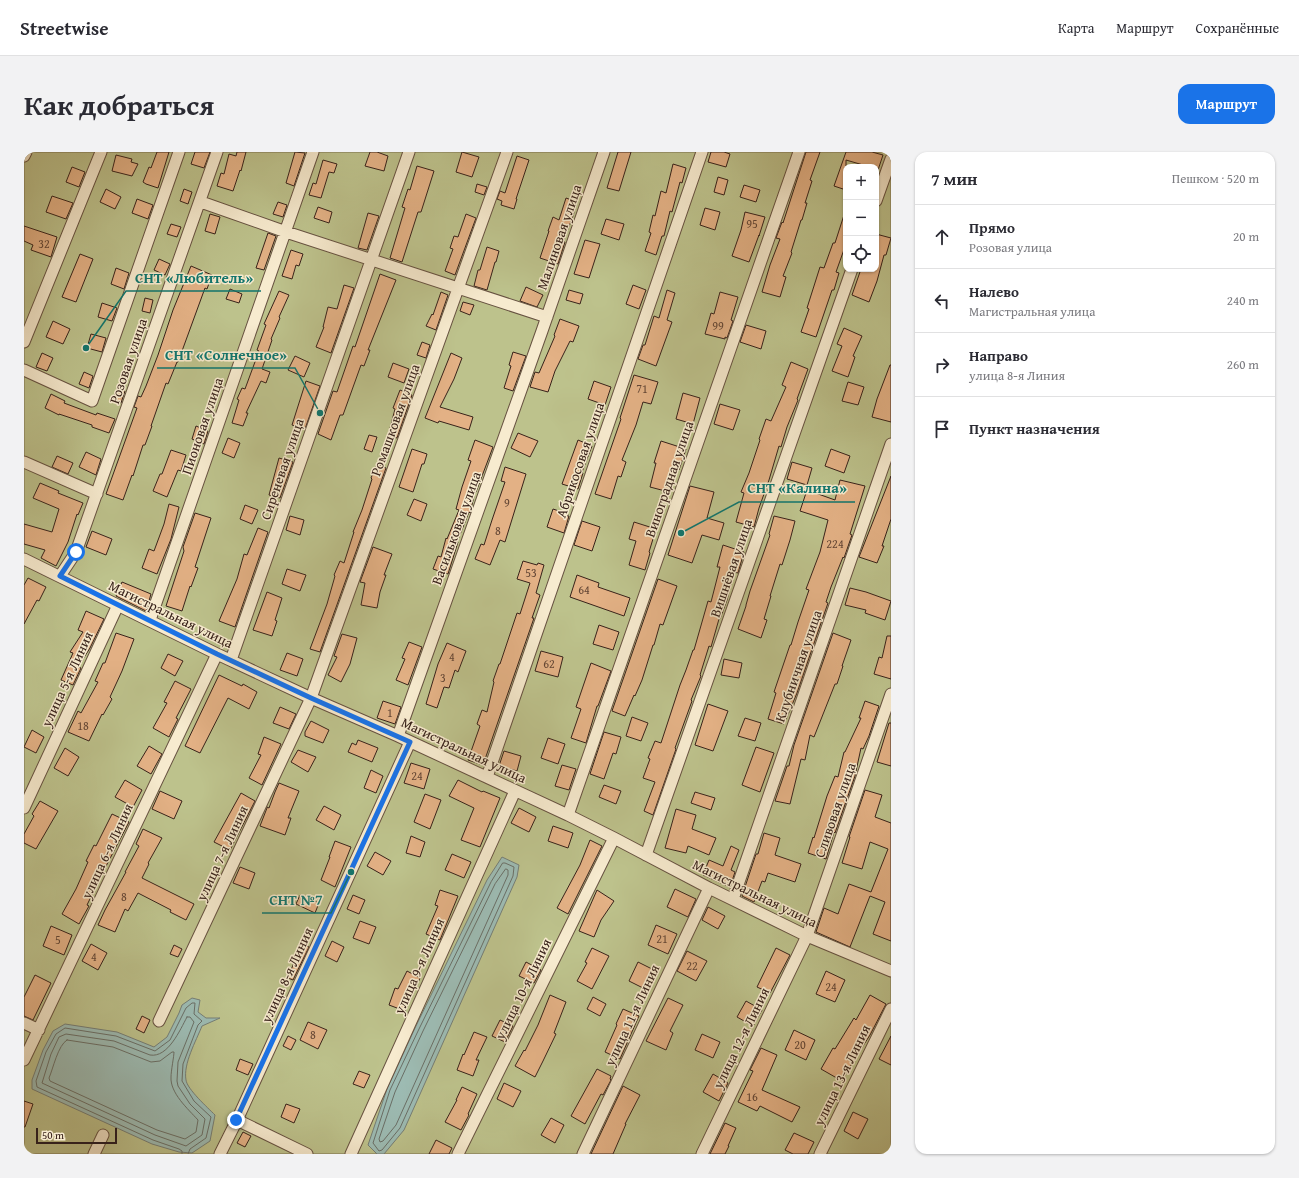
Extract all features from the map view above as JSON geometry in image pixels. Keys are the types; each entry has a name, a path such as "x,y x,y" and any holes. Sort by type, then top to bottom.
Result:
{"street":[{"path":"24,156 26,152"},
{"path":"24,342 101,152"},
{"path":"24,370 92,400 180,152"},
{"name":"Розовая улица","path":"60,576 76,552 201,202 217,152"},
{"name":"Пионовая улица","path":"150,620 313,152"},
{"name":"Сиреневая улица","path":"231,660 409,152"},
{"name":"Ромашковая улица","path":"311,698 507,152"},
{"name":"Малиновая улица","path":"542,331 604,152"},
{"name":"Абрикосовая улица","path":"487,777 702,152"},
{"name":"Виноградная улица","path":"568,815 799,152"},
{"path":"876,200 891,159"},
{"path":"201,202 286,232 547,317"},
{"name":"Вишнёвая улица","path":"646,855 851,272"},
{"name":"Васильковая улица","path":"398,736 542,331"},
{"name":"Клубничная улица","path":"733,899 891,444"},
{"path":"24,462 97,494"},
{"name":"Магистральная улица","path":"25,561 60,576 217,654 311,698 398,736 568,815 709,888 807,936 891,970"},
{"name":"улица 5-я Линия","path":"24,808 118,605"},
{"name":"улица 6-я Линия","path":"24,1060 217,654"},
{"name":"Сливовая улица","path":"807,936 891,694"},
{"name":"улица 7-я Линия","path":"160,1021 311,698"},
{"name":"улица 8-я Линия","path":"220,1154 410,742"},
{"name":"улица 9-я Линия","path":"351,1154 515,791"},
{"name":"улица 10-я Линия","path":"458,1154 614,838"},
{"name":"улица 11-я Линия","path":"583,1154 709,888"},
{"name":"улица 12-я Линия","path":"702,1154 807,936"},
{"name":"улица 13-я Линия","path":"820,1154 891,1009"},
{"path":"24,1023 39,1030"},
{"path":"236,1120 307,1154"},
{"path":"94,1154 103,1135"}],"green space":[{"path":"24,152 891,152 891,1154 24,1154"}],"water":[{"path":"502,857 519,865 517,877 404,1130 384,1154 377,1154 368,1145 387,1089 487,880"},
{"path":"192,998 200,1000 198,1012 206,1018 220,1018 202,1026 186,1067 187,1084 198,1098 215,1115 210,1141 192,1153 179,1152 152,1144 32,1089 32,1080 43,1050 53,1031 65,1024 117,1032 154,1047 167,1037 182,1005"}],"building":[{"path":"157,152 169,152 158,188 143,182 149,167 151,168"},
{"path":"195,152 210,152 204,168 191,164"},
{"path":"237,152 246,152 241,171 240,170 233,191 217,186 221,173 224,174 229,154 236,156"},
{"path":"295,152 305,153 294,186 286,183"},
{"path":"370,152 377,152 388,156 384,171 365,166"},
{"path":"462,152 479,157 472,177 456,172"},
{"path":"618,152 631,152 619,191 607,188"},
{"path":"711,152 724,152 730,154 726,167 708,162"},
{"path":"806,152 820,152 810,180 812,181 805,203 807,203 802,220 783,276 786,277 780,297 762,292 780,239 776,238 782,222 783,223"},
{"path":"846,152 872,152 883,155 879,167 879,164 860,164 846,160 846,164 843,164 843,189 834,186"},
{"path":"116,155 132,159 131,162 138,164 132,176 112,171"},
{"path":"517,156 529,160 514,209 501,205 502,201 497,199 500,191 505,193"},
{"path":"323,160 337,164 334,173 329,172 321,198 309,195 313,183 316,184"},
{"path":"673,164 686,168 682,183 680,182 672,212 670,211 664,236 662,236 656,255 645,251 651,233 649,232 653,215 655,216 661,191 666,193"},
{"path":"417,166 434,171 421,212 418,212 402,262 390,258 405,208 402,207 408,189 410,190"},
{"path":"72,167 85,172 79,187 66,182"},
{"path":"718,177 728,180 724,195 714,192"},
{"path":"477,184 487,187 484,195 475,192"},
{"path":"744,185 760,190 756,202 740,197"},
{"path":"106,189 121,197 115,209 100,202"},
{"path":"184,189 192,192 188,204 180,201"},
{"path":"52,196 73,203 66,219 46,212"},
{"path":"566,198 577,202 563,241 565,242 558,264 540,258 553,217 559,220"},
{"path":"137,199 153,205 148,219 132,213"},
{"path":"278,202 287,205 283,217 273,214"},
{"path":"318,207 332,212 329,223 314,218"},
{"path":"705,208 720,212 715,230 700,225"},
{"path":"745,212 765,217 749,262 732,256 741,230"},
{"path":"368,213 379,216 367,250 358,248"},
{"path":"210,214 220,217 215,234 205,231"},
{"path":"466,214 476,218 455,275 445,271 453,249 450,248 454,236 458,237"},
{"path":"843,218 843,252 836,272 839,273 816,337 801,332 809,309 807,308 820,267 824,268 833,243 835,243"},
{"path":"606,219 624,224 619,240 601,234"},
{"path":"171,224 181,227 177,237 167,234"},
{"path":"24,226 57,237 51,257 31,250 33,245 24,241"},
{"path":"268,233 276,236 264,270 256,268"},
{"path":"879,235 891,238 869,302 852,295 860,272 879,272"},
{"path":"585,240 600,244 589,278 574,274"},
{"path":"487,247 499,251 487,290 474,286 478,270 480,270"},
{"path":"291,250 303,254 299,266 296,265 292,279 282,276"},
{"path":"80,254 93,259 76,302 62,297"},
{"path":"159,259 170,264 165,275 154,270"},
{"path":"191,266 212,275 207,289 205,288 178,362 168,384 166,383 152,426 145,445 143,445 123,500 106,494 137,408 134,407 138,396 141,397 146,386 173,310"},
{"path":"116,268 129,273 124,289 111,284"},
{"path":"380,274 396,280 368,350 370,350 364,366 361,365 343,415 340,415 331,440 318,434 333,391 337,392 353,346 355,347"},
{"path":"344,285 354,288 331,353 316,347 324,327 328,307 337,309"},
{"path":"633,285 646,290 639,309 626,304"},
{"path":"526,287 543,295 537,307 520,301"},
{"path":"230,289 242,294 239,303 226,299"},
{"path":"569,290 583,294 580,304 566,300"},
{"path":"667,290 675,293 667,320 672,322 656,366 638,359 643,345 645,345 654,316 659,318"},
{"path":"279,291 289,295 279,317 280,318 271,339 272,340 262,369 270,372 266,383 261,381 246,413 248,413 243,426 232,423 239,400 237,399 242,388 245,389 259,351 257,350 266,325 264,324"},
{"path":"441,292 448,295 436,330 426,326 432,314 433,315"},
{"path":"720,292 738,297 731,320 733,321 727,338 725,337 725,339 705,334 711,313 714,314"},
{"path":"145,298 153,300 150,313 142,311"},
{"path":"463,302 474,305 470,315 460,311"},
{"path":"102,303 117,308 112,321 98,317"},
{"path":"560,319 579,326 573,342 570,341 555,371 548,392 530,387 535,372 539,373 555,336 554,335"},
{"path":"53,321 70,329 63,344 46,337"},
{"path":"746,325 766,331 761,349 740,342"},
{"path":"844,328 862,336 853,356 855,357 848,377 832,371 842,346 837,344"},
{"path":"91,334 106,338 102,352 87,348"},
{"path":"422,342 430,345 426,358 417,355"},
{"path":"513,352 526,356 513,391 504,388 511,366 509,365"},
{"path":"42,353 53,358 47,371 36,367"},
{"path":"451,353 462,358 454,379 440,407 473,417 469,430 439,421 438,423 425,418"},
{"path":"295,356 310,363 304,377 288,370"},
{"path":"791,362 808,369 797,399 798,400 781,447 779,446 754,527 736,522 744,493 741,492 749,473 760,440 759,439 766,419 771,421 786,387 782,385"},
{"path":"393,363 409,369 404,383 388,377"},
{"path":"891,365 891,422 872,417"},
{"path":"84,372 93,376 89,388 79,384"},
{"path":"634,375 658,382 651,404 643,402 636,425 622,460 626,462 621,477 618,476 611,499 595,494 621,419 620,418"},
{"path":"306,381 320,386 305,429 292,425"},
{"path":"594,381 611,387 605,405 588,399"},
{"path":"848,382 864,387 858,405 842,401"},
{"path":"117,388 125,391 121,403 113,400"},
{"path":"400,390 412,395 397,438 388,436 395,409 393,408"},
{"path":"683,393 700,398 693,424 676,419"},
{"path":"51,394 65,401 64,403 96,415 97,413 115,419 109,433 92,427 92,425 59,415 45,408"},
{"path":"720,404 740,410 733,430 714,424"},
{"path":"196,426 208,431 204,444 192,439"},
{"path":"518,433 538,441 530,457 511,448"},
{"path":"369,435 377,437 372,452 364,449"},
{"path":"228,438 240,443 234,458 222,453"},
{"path":"475,440 493,447 475,492 470,513 469,512 457,542 448,574 433,569 438,556 441,557 446,538 447,539 459,510 456,509 471,461 468,460"},
{"path":"578,440 592,446 582,472 583,473 578,489 562,484"},
{"path":"661,441 686,449 679,470 675,469 669,492 650,487 656,463 654,463"},
{"path":"412,449 427,454 424,464 422,464 413,492 399,487"},
{"path":"831,449 850,456 844,473 825,466"},
{"path":"171,450 186,455 181,471 178,470 167,497 153,491 160,474 162,474"},
{"path":"86,452 101,459 96,475 79,467"},
{"path":"57,456 73,463 68,474 52,467"},
{"path":"279,458 293,462 280,498 269,495"},
{"path":"792,462 812,468 807,485 787,479"},
{"path":"377,464 386,468 320,652 310,649 327,604 335,576 334,575 340,561 344,563 353,532 372,479 371,478"},
{"path":"505,467 526,474 505,542 500,540 490,565 475,559 481,544 484,545 505,482 501,481"},
{"path":"891,476 891,519 882,546 884,546 877,563 859,557"},
{"path":"840,480 865,486 850,534 852,535 831,587 826,602 828,603 797,693 784,724 768,719 776,693 774,692 809,590 806,589 820,552 828,520 800,511 807,490 835,500"},
{"path":"40,483 59,491 58,493 83,503 78,515 77,514 68,542 56,566 41,558 45,550 24,544 24,524 52,532 59,509 33,498"},
{"path":"690,486 714,492 707,518 724,523 719,540 702,535 692,563 668,555"},
{"path":"414,499 427,504 421,521 407,515"},
{"path":"169,504 179,507 171,539 157,574 142,568 149,549 154,551 164,524"},
{"path":"245,505 258,510 252,524 240,519"},
{"path":"553,509 568,514 567,516 569,516 564,533 547,527"},
{"path":"195,513 211,518 195,567 198,568 191,587 190,586 182,611 166,606 184,551 183,547"},
{"path":"290,516 304,520 300,535 286,530"},
{"path":"774,516 795,521 782,565 780,564 770,596 764,619 767,620 761,638 738,629 770,535"},
{"path":"582,521 600,527 592,551 574,545"},
{"path":"634,522 656,529 645,570 629,565 636,541 629,539"},
{"path":"258,528 268,532 235,627 219,621 237,579 244,554 247,555"},
{"path":"92,531 112,539 106,555 86,547"},
{"path":"723,545 744,552 738,573 734,572 727,600 719,619 711,647 709,646 700,675 701,676 691,700 692,701 653,815 644,811 655,782 643,778 650,759 648,758 655,741 661,743 680,685 694,650 708,601 711,602 720,567 717,567"},
{"path":"373,547 392,554 384,575 386,575 380,592 377,608 361,605 365,583 360,582"},
{"path":"523,561 537,565 538,563 544,565 536,593 540,595 532,618 534,618 483,765 468,760 480,726 477,724 482,710 487,712 493,681 517,613 520,614 530,583 517,579"},
{"path":"287,569 306,575 300,591 282,584"},
{"path":"577,575 599,583 598,587 630,598 624,616 570,597"},
{"path":"28,578 46,587 24,624 24,585"},
{"path":"658,579 677,586 663,625 660,624 642,680 625,716 612,711"},
{"path":"122,582 151,594 146,611 116,596"},
{"path":"850,588 891,601 885,620 865,613 866,610 845,605"},
{"path":"267,592 282,598 272,636 253,630"},
{"path":"86,611 104,619 90,648 78,667 81,668 73,685 61,680 73,653 70,652 83,632 78,630"},
{"path":"599,625 619,632 613,650 593,644"},
{"path":"116,633 134,639 110,697 112,699 103,715 102,714 89,741 68,732 78,711 81,713 98,682 95,681 103,663 105,663"},
{"path":"833,633 851,640 837,684 835,684 814,737 810,735 805,760 801,759 790,804 775,801 787,766 789,766 794,745"},
{"path":"342,634 357,638 350,664 341,682 328,675 337,657 334,656"},
{"path":"887,636 891,636 891,679 874,674 879,657 882,658"},
{"path":"409,642 422,647 408,685 396,680 405,659 402,658"},
{"path":"447,643 466,651 458,672 455,670 449,688 444,687 437,708 426,704 438,664"},
{"path":"541,651 563,657 558,677 535,671"},
{"path":"287,653 303,659 297,676 280,670"},
{"path":"168,654 183,661 175,676 161,668"},
{"path":"724,659 742,663 739,678 721,675"},
{"path":"591,663 611,671 597,706 586,743 571,738 581,709 576,707"},
{"path":"219,675 242,686 243,684 257,692 249,709 228,698 200,753 185,746"},
{"path":"175,681 191,689 176,718 178,719 169,737 153,728 167,703 164,702"},
{"path":"383,701 401,707 395,724 377,718"},
{"path":"865,701 879,706 869,736 863,749 861,748 855,776 835,833 834,832 826,859 808,853 827,796 835,776 838,777 844,752 861,718 859,718"},
{"path":"708,704 728,711 713,751 695,745"},
{"path":"280,707 296,714 289,729 273,723"},
{"path":"632,717 648,723 641,741 626,736"},
{"path":"745,718 761,723 755,741 738,736"},
{"path":"311,721 329,730 323,743 305,736 305,732"},
{"path":"889,723 891,723 891,766 877,762"},
{"path":"32,730 44,737 36,753 24,747"},
{"path":"604,732 621,737 616,754 613,753 604,779 590,774"},
{"path":"264,737 281,744 262,785 249,778 261,755 258,754"},
{"path":"548,738 565,744 558,764 541,758"},
{"path":"358,740 378,748 372,762 348,752 352,743 356,745"},
{"path":"149,746 162,754 151,774 137,766"},
{"path":"756,747 774,753 760,792 742,785"},
{"path":"65,748 79,757 68,776 54,768"},
{"path":"298,750 316,757 308,772 291,762"},
{"path":"504,751 521,756 517,771 499,766"},
{"path":"411,763 430,769 424,789 404,783"},
{"path":"562,765 576,769 569,790 555,786"},
{"path":"371,770 383,776 376,793 364,788"},
{"path":"125,780 142,790 133,807 115,797"},
{"path":"458,780 482,792 483,791 500,798 480,847 461,840 474,808 449,796"},
{"path":"279,783 299,791 288,818 291,818 285,835 260,826 267,807 269,808"},
{"path":"604,785 621,791 616,804 599,797"},
{"path":"865,790 882,795 875,817 891,823 891,941 873,934 885,902 870,896 850,947 816,932 824,908 838,914 849,884 871,892 888,849 870,842 862,869 842,863"},
{"path":"160,791 182,801 174,819 152,809"},
{"path":"695,792 715,798 711,810 691,803"},
{"path":"241,793 255,801 230,850 214,842"},
{"path":"425,794 441,800 430,829 414,822"},
{"path":"40,801 58,811 36,849 24,843 24,834 34,816 32,814"},
{"path":"324,806 341,815 334,830 316,820"},
{"path":"519,808 536,817 529,832 511,823"},
{"path":"676,809 696,815 692,829 716,838 709,855 688,846 686,853 665,848"},
{"path":"112,814 129,822 104,870 87,905 89,906 79,924 62,914 76,889 88,862 86,861 94,845 96,846"},
{"path":"553,826 573,833 568,848 548,841"},
{"path":"143,829 162,838 148,863 149,864 142,878 194,904 186,920 170,912 171,910 138,893 128,911 125,909 115,932 98,925 139,846 136,844"},
{"path":"764,833 780,838 775,855 801,864 795,882 768,873 765,882 762,881 754,902 742,896 756,854 758,854"},
{"path":"411,836 425,842 420,857 406,853"},
{"path":"590,840 602,846 568,914 557,908 580,865"},
{"path":"335,841 351,847 335,887 321,880"},
{"path":"731,846 739,850 731,870 735,872 730,887 703,875 709,860 723,866"},
{"path":"375,852 391,861 383,875 367,866"},
{"path":"452,854 471,862 464,878 445,870"},
{"path":"240,867 255,873 249,889 233,883"},
{"path":"675,889 696,899 688,917 667,907"},
{"path":"440,890 458,896 440,940 426,934 438,906 435,905"},
{"path":"597,890 614,901 601,920 594,937 579,931"},
{"path":"300,895 319,903 315,913 296,904"},
{"path":"353,895 365,900 359,914 347,909"},
{"path":"708,907 725,916 718,929 702,920"},
{"path":"360,921 376,927 369,944 353,938"},
{"path":"656,925 677,934 668,954 648,945"},
{"path":"51,926 72,935 64,955 43,946"},
{"path":"332,941 344,947 337,962 325,956"},
{"path":"300,943 309,947 293,980 288,978"},
{"path":"91,944 107,953 98,970 82,961"},
{"path":"174,945 182,949 178,957 170,954"},
{"path":"592,948 609,956 592,989 577,981 587,963 585,962"},
{"path":"776,948 790,955 770,993 757,987"},
{"path":"687,951 707,961 696,981 677,971"},
{"path":"526,962 541,970 534,983 519,976"},
{"path":"638,962 656,971 647,990 629,981"},
{"path":"407,971 420,978 405,1011 389,1005 395,988 398,989"},
{"path":"826,971 845,980 835,1002 816,994"},
{"path":"35,975 51,983 33,1020 24,1016 24,997"},
{"path":"550,995 566,1002 554,1033 556,1034 535,1077 515,1066 524,1050 525,1051 538,1025"},
{"path":"870,995 886,1004 870,1035 860,1049 842,1081 821,1069 833,1048 835,1049 854,1018 856,1020"},
{"path":"593,997 606,1004 600,1016 587,1009"},
{"path":"668,998 683,1005 670,1031 673,1033 666,1050 646,1041"},
{"path":"746,1001 762,1010 753,1026 737,1017"},
{"path":"623,1009 639,1016 620,1059 605,1052"},
{"path":"142,1016 150,1020 144,1033 136,1029"},
{"path":"500,1020 513,1026 505,1042 492,1036"},
{"path":"308,1022 327,1030 318,1049 300,1040"},
{"path":"794,1030 815,1040 806,1060 785,1050"},
{"path":"474,1032 487,1037 476,1060 479,1060 473,1076 457,1070"},
{"path":"702,1034 720,1042 713,1058 695,1050"},
{"path":"288,1036 296,1040 291,1050 283,1046"},
{"path":"891,1036 891,1065 879,1059"},
{"path":"761,1048 777,1055 762,1090 800,1107 792,1122 760,1106 757,1111 738,1102 753,1071 750,1070"},
{"path":"240,1059 253,1064 248,1075 236,1070"},
{"path":"597,1069 611,1076 611,1080 603,1095 601,1094 585,1124 571,1116"},
{"path":"359,1071 370,1075 364,1088 353,1084"},
{"path":"713,1074 728,1083 719,1101 703,1092"},
{"path":"504,1083 521,1091 513,1107 497,1099"},
{"path":"623,1086 640,1095 625,1124 613,1154 591,1154"},
{"path":"462,1087 477,1094 468,1114 469,1115 461,1130 445,1122"},
{"path":"24,1101 33,1104 25,1127 24,1127"},
{"path":"286,1104 300,1109 294,1123 281,1117"},
{"path":"853,1112 868,1119 858,1139 844,1131"},
{"path":"551,1118 564,1125 555,1143 541,1135"},
{"path":"725,1123 736,1128 729,1146 725,1154 710,1154"},
{"path":"243,1132 251,1136 245,1147 237,1143"},
{"path":"794,1133 814,1142 808,1154 793,1154 785,1150"},
{"path":"436,1140 452,1148 449,1154 429,1154"}],"place":[{"name":"СНТ «Любитель»","path":"86,348"},
{"name":"СНТ «Солнечное»","path":"320,413"},
{"name":"СНТ «Калина»","path":"681,533"},
{"name":"СНТ №7","path":"351,872"}],"route":[{"path":"76,552 60,576 217,654 410,742 236,1120"}]}
